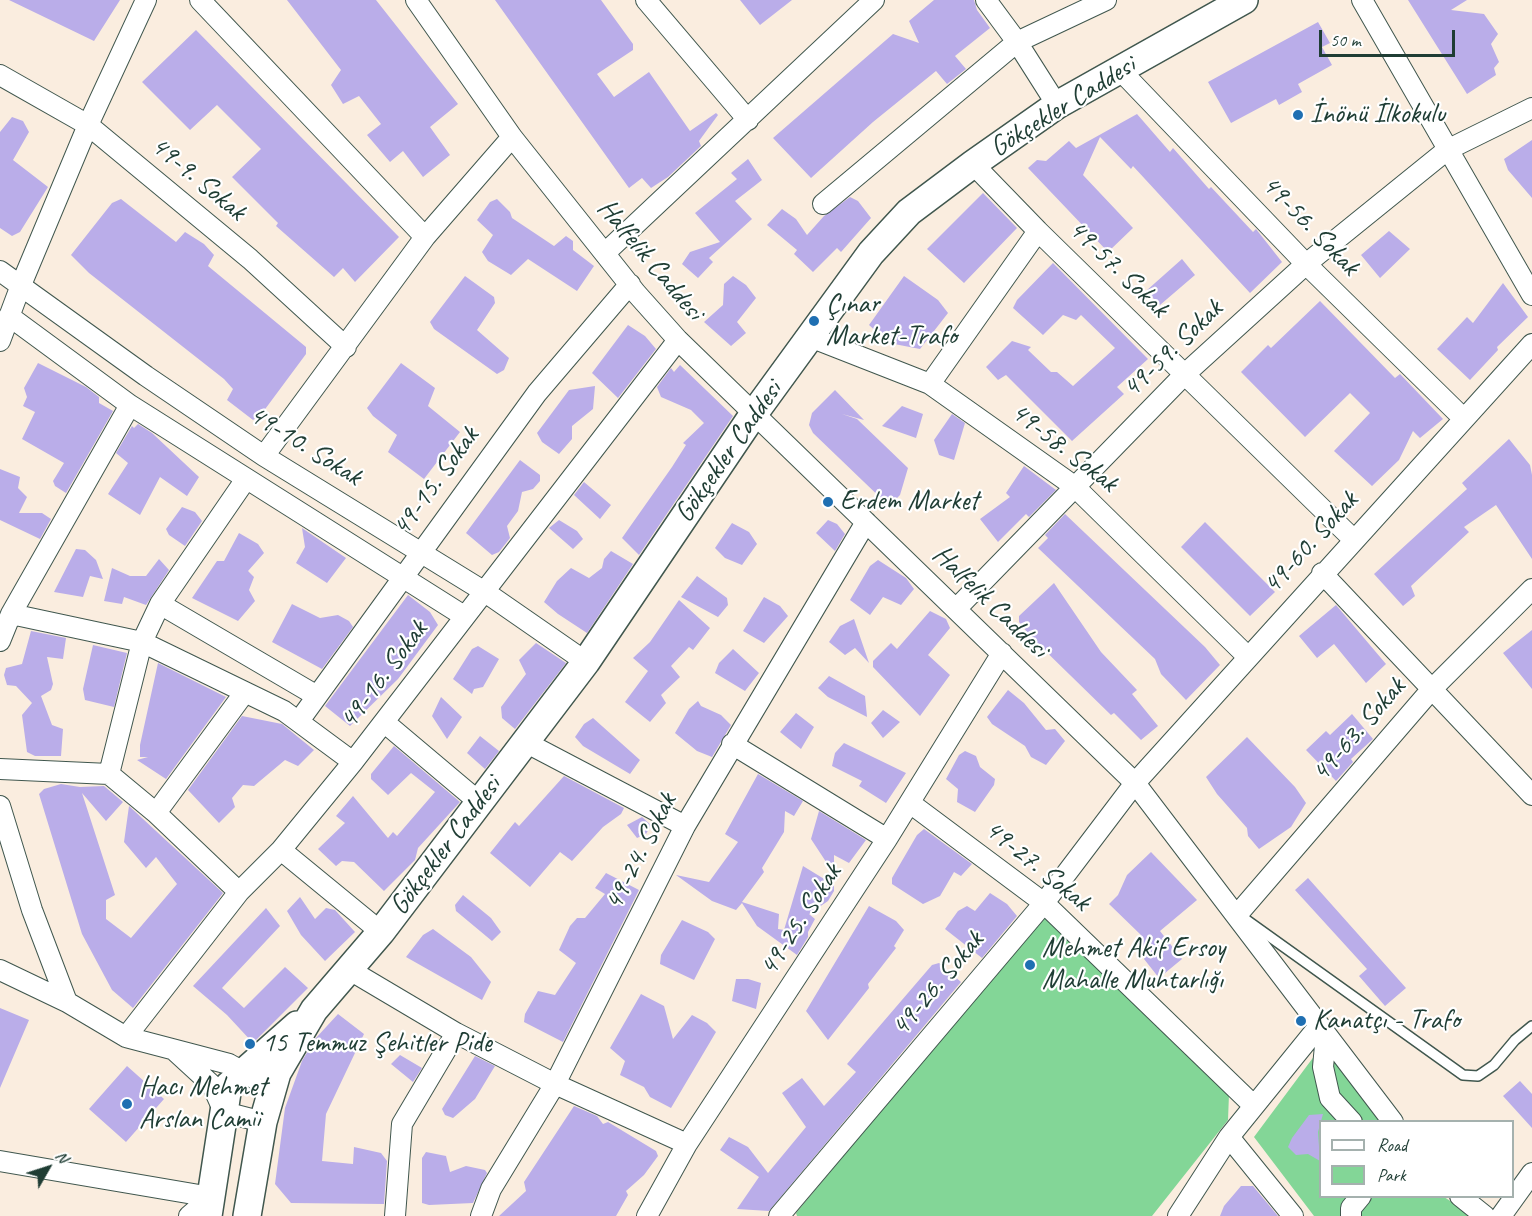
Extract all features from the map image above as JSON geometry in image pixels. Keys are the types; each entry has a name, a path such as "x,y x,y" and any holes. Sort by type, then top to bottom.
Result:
{"main road":[{"name":"Gökçekler Caddesi","path":"314,1010 381,932 586,662 753,415 871,253 909,212 1057,105 1244,0"},
{"path":"209,1207 228,1086 314,1010"},
{"path":"247,1216 263,1122 277,1073 314,1010"}],"street":[{"path":"0,341 88,125 146,0"},
{"path":"200,0 425,237"},
{"name":"Halfelik Caddesi","path":"416,0 512,137 678,340 1135,783 1238,915 1322,1031 1391,1120"},
{"path":"646,0 748,120"},
{"path":"605,253 650,208 748,120 874,0"},
{"path":"986,0 1017,42 1057,105"},
{"path":"823,204 1017,42 1106,0"},
{"path":"1362,0 1532,295"},
{"name":"49-56. Sokak","path":"1120,70 1306,264 1462,418"},
{"name":"49-9. Sokak","path":"0,75 88,125 250,259 346,347"},
{"name":"49-59. Sokak","path":"956,609 1185,374 1306,264 1447,150 1532,108"},
{"path":"264,456 425,237 512,137"},
{"name":"49-57. Sokak","path":"973,164 1038,231 1354,540"},
{"path":"930,384 1038,231"},
{"name":"49-10. Sokak","path":"0,271 146,376 264,456 421,551 586,662"},
{"name":"49-15. Sokak","path":"299,721 537,393 630,284"},
{"name":"49-10. Sokak","path":"9,316 130,405 403,575 464,616"},
{"name":"49-58. Sokak","path":"810,337 930,384 1074,486 1247,656"},
{"name":"49-16. Sokak","path":"126,1037 239,892 281,850 353,762 678,340"},
{"name":"49-60. Sokak","path":"1135,783 1462,418 1532,344"},
{"path":"0,641 11,614 130,405"},
{"path":"109,774 142,642 160,604 246,479"},
{"name":"49-24. Sokak","path":"481,1216 491,1190 555,1084 685,826 866,522"},
{"path":"1322,573 1532,795"},
{"name":"49-63. Sokak","path":"1238,915 1431,690 1532,589"},
{"path":"160,604 317,696"},
{"path":"11,614 142,642 299,721 353,762"},
{"name":"49-25. Sokak","path":"647,1216 687,1144 887,839 1002,653"},
{"path":"156,813 245,692"},
{"path":"384,722 479,802"},
{"path":"525,742 685,826"},
{"path":"732,744 887,839"},
{"path":"0,770 109,774 156,813 239,892"},
{"name":"49-26. Sokak","path":"779,1216 1044,903 1135,783"},
{"name":"49-27. Sokak","path":"910,803 1044,903 1253,1105"},
{"path":"0,806 32,910 67,1002"},
{"path":"281,850 381,932"},
{"path":"348,969 456,1033 555,1084 687,1144"},
{"path":"0,970 67,1002 126,1037 230,1064 273,1089"},
{"path":"1178,1216 1229,1137 1253,1105 1322,1031"},
{"path":"1322,1031 1323,1067 1328,1092 1330,1098 1350,1120"},
{"path":"395,1216 402,1124 456,1033"},
{"path":"172,1050 212,1085 224,1112 263,1122"},
{"path":"1229,1137 1293,1216"},
{"path":"0,1161 209,1207"},
{"path":"1501,1216 1532,1173"},
{"path":"1350,1216 1351,1208 1360,1198"},
{"path":"1461,1198 1485,1216"},
{"path":"189,1216 209,1207"}],"lane":[{"path":"1238,915 1256,924 1370,1011 1463,1075 1478,1076 1494,1065 1515,1040 1532,1026"}],"green space":[{"path":"1043,916 1229,1094 1228,1120 1152,1216 797,1216 796,1213"},
{"path":"1318,1051 1330,1054 1381,1120 1319,1120 1319,1198 1446,1198 1474,1216 1314,1216 1254,1137"}],"building":[{"path":"9,0 120,0 94,41"},
{"path":"287,0 376,0 458,104 430,127 450,155 423,177 403,151 390,162 367,135 381,124 359,96 343,104 331,85 341,70"},
{"path":"495,0 601,0 633,44 633,50 597,74 614,97 649,72 690,131 716,113 718,115 699,141 701,146 668,177 651,188 642,178 629,188"},
{"path":"740,0 792,0 760,25"},
{"path":"934,0 974,0 977,10 990,28 955,56 966,69 947,84 936,71 873,122 811,178 773,138 893,34 919,43 909,21"},
{"path":"1408,0 1467,0 1451,10 1484,14 1498,34 1491,44 1499,62 1494,68 1496,75 1467,94"},
{"name":"İnönü İlkokulu","path":"1318,22 1330,43 1322,47 1332,65 1298,84 1302,92 1279,105 1276,99 1231,123 1208,82"},
{"path":"196,30 399,237 355,282 343,268 334,277 276,226 278,223 232,177 261,149 217,105 190,130 142,82"},
{"path":"1137,114 1170,152 1173,148 1209,189 1211,187 1253,232 1256,229 1282,262 1250,293 1133,166 1131,169 1100,137 1083,175 1133,228 1108,252 1028,168 1037,160 1046,161 1069,141 1076,148"},
{"path":"12,117 23,121 29,132 13,160 48,187 20,232 12,236 0,228 0,132"},
{"path":"1532,140 1532,198 1508,170 1504,159"},
{"path":"748,159 762,180 735,201 752,219 709,258 713,262 698,278 682,264 690,252 720,242 695,213 737,179 731,173"},
{"path":"983,193 1017,228 964,283 927,249"},
{"path":"850,197 858,201 871,218 841,252 837,248 813,272 794,254 797,250 767,225 782,209 796,219 807,235 824,216"},
{"path":"121,199 176,242 185,232 204,244 214,255 208,266 306,347 306,354 260,416 253,420 227,400 233,389 224,379 89,273 71,255 112,203"},
{"path":"497,199 510,212 512,218 554,246 566,236 573,241 573,250 594,266 577,291 528,259 511,275 488,261 482,252 493,235 477,220 490,202"},
{"path":"1389,231 1410,249 1380,278 1361,255"},
{"path":"1182,259 1195,275 1160,305 1146,291"},
{"path":"1053,263 1148,359 1117,387 1124,394 1072,441 1006,375 998,380 986,367 1012,341 1031,347 1028,350 1051,372 1057,372 1073,386 1115,348 1081,315 1076,320 1063,315 1043,335 1013,308 1017,300"},
{"path":"465,276 494,297 495,303 477,330 509,358 504,370 497,374 434,329 430,322"},
{"path":"733,276 746,285 756,298 737,322 746,333 731,346 704,322 723,305 724,284"},
{"path":"904,276 938,300 948,313 920,349 889,343 869,325"},
{"path":"1503,283 1528,317 1497,347 1498,350 1470,380 1437,349 1467,317 1473,323"},
{"path":"1320,301 1395,378 1400,374 1443,419 1420,438 1413,431 1399,460 1372,486 1334,451 1370,413 1350,393 1305,437 1241,372 1268,345 1271,348"},
{"path":"628,325 645,336 656,349 618,398 592,373"},
{"path":"38,363 86,387 99,397 99,403 113,411 66,493 55,486 53,481 64,463 22,439 35,412 23,406 27,397 24,388"},
{"path":"401,363 435,388 428,406 460,432 424,479 388,452 397,435 373,416 367,408"},
{"path":"680,365 733,416 639,555 622,538 672,467 686,445 683,443 704,423 691,410 661,397 657,387 671,368 674,372"},
{"path":"595,386 593,409 572,426 572,439 559,454 542,442 537,433 569,390"},
{"path":"835,390 864,420 842,414 857,419 908,468 900,495 889,506 813,433 809,425 812,413"},
{"path":"902,406 923,414 916,438 882,426"},
{"path":"952,414 965,423 954,460 939,455 934,440"},
{"path":"138,424 152,433 199,477 187,496 160,477 140,515 108,494 128,463 116,453 132,426 134,428"},
{"path":"1509,439 1530,465 1532,475 1532,559 1496,505 1464,527 1469,532 1411,586 1415,596 1403,606 1374,574 1467,489 1462,483"},
{"path":"520,460 540,475 540,481 533,489 522,492 518,511 507,526 510,538 499,552 492,555 466,533"},
{"path":"1024,466 1056,490 1029,517 1026,514 998,542 980,519 1010,497 1006,493"},
{"path":"0,469 20,477 18,488 27,497 19,513 42,513 51,519 40,539 0,520"},
{"path":"584,482 611,505 600,519 574,495"},
{"path":"182,507 195,512 202,521 185,546 169,535 166,529"},
{"path":"1065,514 1205,647 1220,665 1186,700 1161,674 1155,659 1038,548 1048,538 1045,535"},
{"path":"559,520 577,531 583,539 573,549 549,528"},
{"path":"828,520 837,524 845,534 835,551 816,533"},
{"path":"1205,522 1275,592 1250,616 1181,547"},
{"path":"732,523 749,532 757,544 742,565 725,558 715,548"},
{"path":"302,528 346,558 327,583 296,563 305,547"},
{"path":"239,533 258,544 264,553 248,571 254,577 249,590 255,601 238,621 192,598 217,561 224,561"},
{"path":"76,549 85,550 96,560 103,579 90,576 83,597 54,592"},
{"path":"611,551 633,564 587,633 544,602 557,581 571,568 589,578 602,568 604,559"},
{"path":"159,559 169,570 146,605 124,597 122,604 104,601 112,568 130,576 146,576"},
{"path":"878,560 906,578 914,589 901,605 883,597 870,615 850,600 870,566"},
{"path":"697,576 727,598 728,605 718,617 681,597"},
{"path":"1054,583 1101,652 1137,690 1132,694 1158,726 1141,740 1114,713 1111,715 1030,636 1019,622 1019,616"},
{"path":"408,595 430,612 438,625 398,679 350,726 325,706"},
{"path":"764,597 780,606 788,616 764,643 743,631"},
{"path":"679,600 710,628 693,650 689,647 671,666 680,677 661,695 666,703 650,722 625,702 648,671 633,658 650,642"},
{"path":"292,604 320,618 338,615 349,621 353,627 322,669 272,642"},
{"path":"1336,605 1386,664 1366,683 1334,644 1317,658 1299,636"},
{"path":"930,611 946,619 950,628 928,655 950,675 920,716 873,667 873,661 891,643 897,649"},
{"path":"854,619 869,663 855,648 845,655 829,642 840,626"},
{"path":"1532,630 1532,689 1503,653"},
{"path":"31,631 66,638 63,659 47,657 53,684 51,690 41,696 52,725 63,729 61,756 35,756 27,752 22,715 32,703 16,686 7,685 4,675 6,668 22,664"},
{"path":"536,643 566,663 515,729 502,718 501,707 526,674 519,660"},
{"path":"93,645 127,653 114,707 85,700 83,689"},
{"path":"478,646 499,659 483,687 474,689 472,694 453,679 472,649"},
{"path":"733,649 759,673 745,691 715,673 719,663"},
{"path":"158,663 226,697 166,779 137,760 148,757 140,757 140,745"},
{"path":"829,676 865,696 867,717 828,697 818,688"},
{"path":"1008,690 1024,703 1046,730 1055,729 1065,741 1046,765 1031,757 1025,746 992,724 987,717"},
{"path":"441,697 462,717 447,739 432,716"},
{"path":"698,701 701,706 721,715 731,725 712,757 697,751 675,733 689,709"},
{"path":"883,710 900,722 883,738 871,723"},
{"path":"796,713 814,727 801,749 780,732"},
{"path":"1352,714 1373,739 1351,759 1353,762 1336,781 1306,750 1326,731 1330,735"},
{"path":"242,716 282,724 314,750 298,766 285,760 254,786 243,785 232,798 235,807 219,823 188,790"},
{"path":"593,718 640,760 630,774 583,746 575,737 584,724"},
{"path":"480,736 499,751 485,769 467,753"},
{"path":"1247,737 1295,787 1306,803 1291,827 1259,849 1248,836 1247,828 1217,794 1206,777"},
{"path":"844,743 906,773 886,803 859,786 862,781 832,766 835,753"},
{"path":"394,746 460,802 418,848 415,860 384,891 354,862 342,861 336,866 318,849 345,823 336,816 353,796 388,838 393,832 397,836 435,792 411,773 388,795 371,779 371,774"},
{"path":"965,751 976,756 980,767 995,779 994,785 975,812 957,802 958,789 946,779 959,755"},
{"path":"758,774 803,801 794,816 785,811 784,832 762,868 764,872 742,902 779,914 778,929 784,930 803,866 834,885 834,891 828,901 809,914 815,919 797,955 757,926 742,903 736,910 712,901 676,875 709,882 738,842 725,834"},
{"path":"564,776 624,808 621,814 603,827 572,861 560,852 530,887 490,853 515,822 519,826"},
{"path":"61,784 80,787 104,786 123,802 106,821 82,793 115,895 106,900 106,919 131,938 177,884 156,857 146,868 124,842 129,806 223,893 133,1008 112,990 82,934 39,794 44,789"},
{"path":"819,811 866,840 849,863 834,855 834,874 811,839"},
{"path":"642,817 651,825 646,834 637,838 627,825"},
{"path":"924,829 972,864 961,876 954,872 940,896 923,904 892,884 892,878 917,835"},
{"path":"1151,852 1197,900 1160,931 1182,959 1159,978 1144,959 1146,951 1136,938 1141,935 1109,904 1118,895 1127,875"},
{"path":"606,873 639,890 563,1042 524,1022 525,1014 538,991 555,995 576,963 559,950 570,926 577,918 585,918 605,894 595,888"},
{"path":"1308,878 1406,988 1385,1006 1359,976 1367,969 1295,890"},
{"path":"990,893 1007,904 1017,916 982,958 945,929 958,911 967,906 975,911"},
{"path":"463,895 491,918 501,932 492,941 456,911 455,905"},
{"path":"300,897 315,919 326,908 335,910 355,932 325,961 301,935 287,911"},
{"path":"869,906 896,921 904,930 894,946 896,948 868,984 869,988 828,1040 806,1011"},
{"path":"266,908 280,926 222,988 244,1008 285,967 308,988 253,1043 227,1015 193,986"},
{"path":"682,920 708,932 715,939 694,980 660,964 661,955"},
{"path":"433,929 471,957 491,982 482,1000 406,957 423,935"},
{"path":"939,963 961,982 769,1211 737,1209 759,1177 720,1150 729,1137 748,1147 768,1173 806,1127 782,1093 802,1078 824,1106 856,1072 847,1064 932,965"},
{"path":"736,979 748,979 761,983 756,1009 732,1001"},
{"path":"641,994 664,1006 673,1039 692,1015 707,1023 716,1032 671,1108 650,1097 644,1087 620,1075 625,1061 610,1048"},
{"path":"0,1008 29,1020 0,1088"},
{"path":"338,1014 364,1034 326,1114 322,1161 353,1164 354,1147 381,1153 387,1161 384,1204 291,1203 275,1184 285,1108 302,1061 315,1039"},
{"path":"400,1055 422,1068 413,1082 391,1064"},
{"path":"475,1056 495,1066 475,1099 453,1118 445,1115 442,1109"},
{"name":"Hacı Mehmet Arslan Camii","path":"127,1066 164,1099 126,1142 89,1109"},
{"path":"1520,1081 1532,1094 1532,1128 1503,1096"},
{"path":"574,1106 597,1116 603,1124 608,1122 656,1151 658,1156 644,1175 626,1191 628,1195 616,1216 499,1216 526,1191 524,1182"},
{"path":"1323,1114 1321,1120 1319,1120 1319,1160 1308,1154 1296,1155 1288,1147 1309,1115"},
{"path":"426,1152 446,1156 450,1172 466,1166 485,1170 487,1173 473,1203 429,1205 422,1203 422,1158"},
{"path":"1241,1186 1253,1186 1278,1216 1220,1216 1224,1206"}],"place":[{"name":"İnönü İlkokulu","path":"1298,115"},
{"name":"Çınar Market-Trafo","path":"814,321"},
{"name":"Erdem Market","path":"828,502"},
{"name":"Mehmet Akif Ersoy Mahalle Muhtarlığı","path":"1030,965"},
{"name":"Kanatçı - Trafo","path":"1301,1021"},
{"name":"15 Temmuz Şehitler Pide","path":"250,1044"},
{"name":"Hacı Mehmet Arslan Camii","path":"127,1104"}]}
